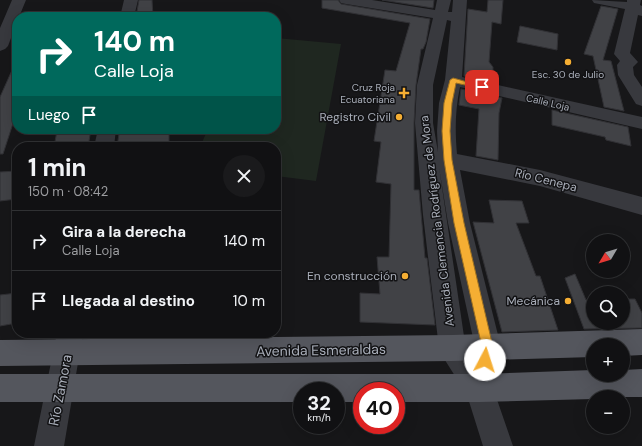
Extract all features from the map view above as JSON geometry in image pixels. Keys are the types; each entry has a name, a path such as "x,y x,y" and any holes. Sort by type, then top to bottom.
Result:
{"main road":[{"name":"Avenida Esmeraldas","path":"0,353 68,343 452,348 642,342"},
{"path":"0,388 479,388 642,383"}],"street":[{"path":"14,12 19,0"},
{"path":"129,12 130,0"},
{"path":"346,0 451,8"},
{"path":"600,0 637,6 622,54 638,63"},
{"name":"Avenida Clemencia Rodríguez de Mora","path":"451,8 453,80 448,103 446,131 448,160 459,223 488,347 479,388"},
{"name":"Avenida Clemencia Rodríguez de Mora","path":"451,8 425,85 424,123 452,348 479,388 498,446"},
{"path":"0,46 12,17"},
{"path":"638,63 625,65 626,75 642,100"},
{"name":"Calle Loja","path":"453,80 642,123"},
{"path":"425,100 448,103"},
{"name":"Río Cenepa","path":"428,158 507,170 566,184 642,206"},
{"name":"Río Zamora","path":"49,446 68,343"}],"shaded area":[{"path":"281,38 341,44 316,181 281,177 281,142 202,142 206,134 281,134"}],"building":[{"path":"139,0 152,0 153,12 137,12"},
{"path":"322,0 338,0 341,4 430,19 426,42 423,49 421,49 416,85 414,123 414,190 419,190 425,258 427,258 435,325 360,322 360,293 380,294 377,257 389,257 391,184 376,182 381,142 374,141 385,70 396,71 410,23 322,8"},
{"path":"382,0 434,0 433,8"},
{"path":"488,0 503,0 501,24 492,22 489,62 493,67 493,82 464,76 468,9 487,12"},
{"path":"601,6 618,9 603,60 611,61 624,111 604,107 593,56 584,54"},
{"path":"520,26 558,34 557,50 517,42"},
{"path":"12,70 12,126 3,154 0,154 0,97"},
{"path":"461,89 502,98 499,113 498,160 476,156 479,109 459,105"},
{"path":"552,110 628,127 631,146 606,140 605,137 552,125"},
{"path":"56,134 90,134 89,142 55,142"},
{"path":"119,134 169,134 169,142 118,142"},
{"path":"12,171 12,200 0,201 0,172"},
{"path":"489,200 522,201 529,223 516,223 536,276 540,276 558,330 502,332 473,222 494,223"},
{"path":"575,274 586,300 586,329 584,329 565,278"},
{"path":"12,294 12,324 0,326 0,295"},
{"path":"630,299 635,299 642,313 642,328 630,328"}],"place":[{"name":"Esc. 30 de Julio","path":"568,62"},
{"name":"Cruz Roja Ecuatoriana","path":"404,93"},
{"name":"Registro Civil","path":"399,117"},
{"name":"En construcción","path":"405,276"},
{"name":"Mecánica","path":"568,301"}],"route":[{"path":"482,87 453,80 448,103 446,131 448,160 459,223 488,347 485,360"}]}
